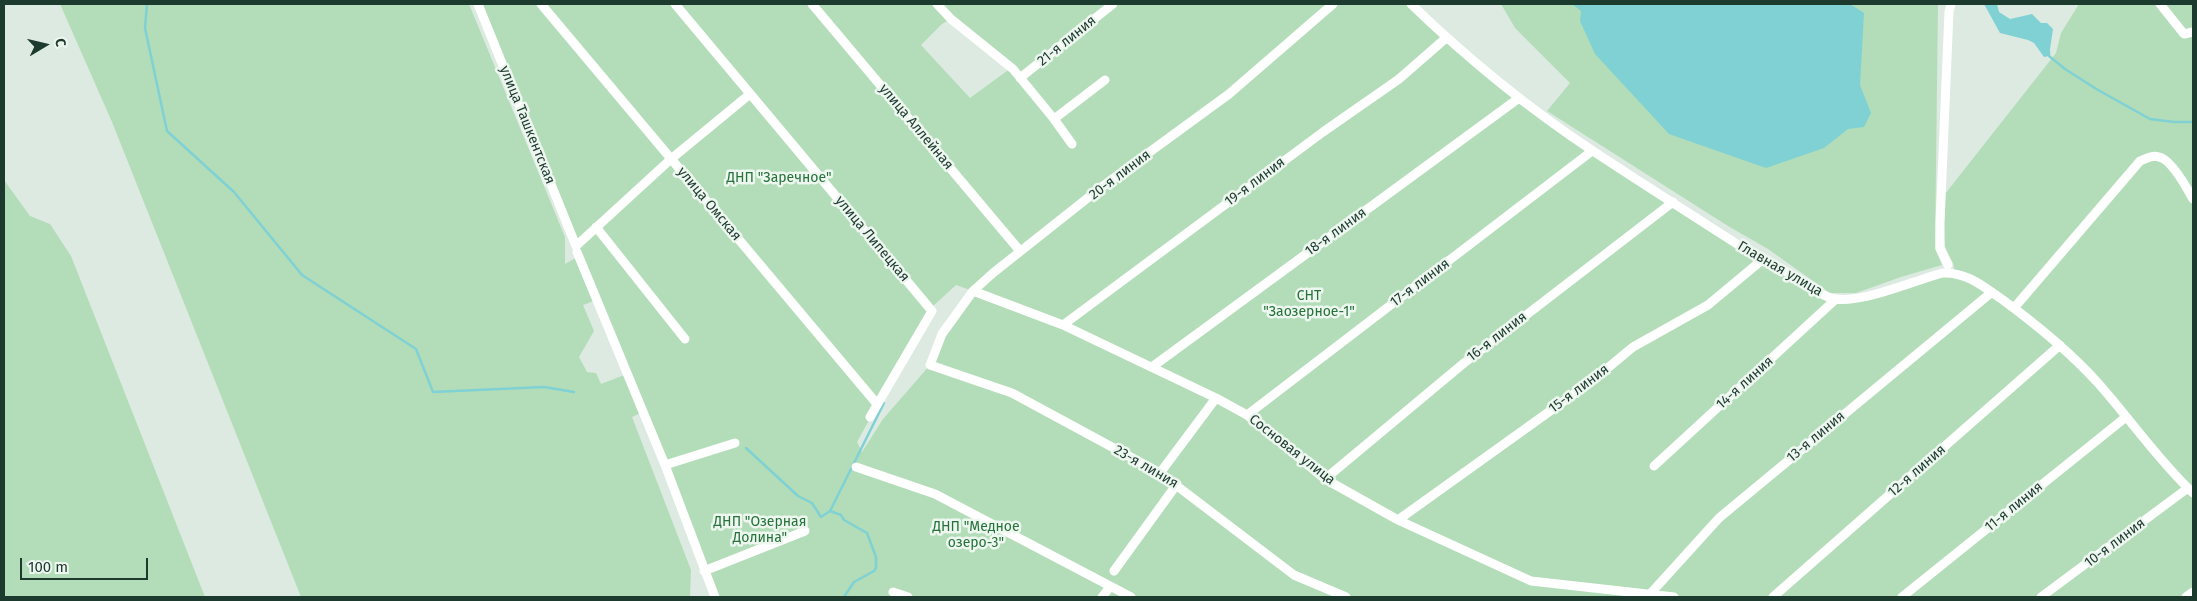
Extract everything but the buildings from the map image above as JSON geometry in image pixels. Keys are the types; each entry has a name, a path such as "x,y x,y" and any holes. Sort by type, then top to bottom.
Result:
{"street":[{"name":"улица Ташкентская","path":"478,4 665,465 715,597"},
{"name":"улица Омская","path":"541,4 877,404"},
{"name":"улица Липецкая","path":"675,4 932,311 870,417"},
{"name":"улица Аллейная","path":"812,4 1020,251"},
{"path":"937,4 1008,67 1013,69 1072,144"},
{"name":"21-я линия","path":"1020,78 1113,4"},
{"name":"20-я линия","path":"930,365 942,334 973,291 1020,251 1229,94 1333,4"},
{"name":"Главная улица","path":"1411,4 1446,38 1519,98 1592,151 1762,260 1774,264 1827,297 1856,300 1927,277 1955,272 1966,276 1992,292 2060,345 2098,383 2191,491"},
{"path":"1948,265 1940,248 1940,223 1948,12 1951,4"},
{"path":"2160,4 2184,34 2193,32"},
{"name":"19-я линия","path":"1063,325 1323,132 1399,79 1446,38"},
{"path":"1054,119 1105,80"},
{"path":"576,249 596,227 671,159 750,94"},
{"name":"18-я линия","path":"1152,367 1519,98"},
{"name":"17-я линия","path":"1247,415 1592,151"},
{"path":"2014,308 2140,161 2151,156 2164,158 2174,168 2193,197"},
{"name":"16-я линия","path":"1325,479 1464,363 1673,202"},
{"path":"596,227 685,339"},
{"name":"15-я линия","path":"1398,520 1592,381 1633,347 1708,305 1762,260"},
{"name":"Сосновая улица","path":"973,291 1063,325 1216,398 1247,415 1325,479 1398,520 1531,581 1674,597"},
{"name":"13-я линия","path":"1651,593 1719,518 1992,292"},
{"name":"14-я линия","path":"1654,466 1836,299"},
{"name":"12-я линия","path":"1773,597 2060,345"},
{"name":"23-я линия","path":"930,365 1012,393 1160,472 1294,575 1346,597"},
{"path":"1160,472 1216,398"},
{"name":"11-я линия","path":"1902,597 2126,417"},
{"path":"665,465 735,443"},
{"path":"856,467 935,494 1131,597"},
{"path":"1114,571 1177,484"},
{"name":"10-я линия","path":"2041,597 2191,491"},
{"path":"704,571 805,531"},
{"path":"1102,597 1110,587"},
{"path":"893,592 908,597"},
{"path":"2186,597 2193,592"}],"green space":[{"path":"60,4 469,4 565,237 565,264 579,256 478,4 1411,4 1519,98 1673,202 1836,299 1955,272 1945,247 1943,227 1945,194 2056,53 2061,33 2079,4 2193,4 2193,597 715,597 643,412 632,417 691,570 690,597 301,597 112,122","holes":["951,19 1011,68 970,98 921,45 942,24","956,285 973,291 942,334 930,365 883,419 862,452 857,442 931,308","597,300 627,374 601,384 596,373 587,372 579,357 594,331 583,305"]},
{"path":"1501,4 1938,4 1935,249 1942,265 1856,293 1830,293 1768,249 1728,226 1547,111 1570,83 1515,28"},
{"path":"4,180 30,216 50,224 71,256 205,597 4,597"}],"water":[{"path":"1572,4 1850,4 1864,13 1860,85 1871,113 1864,127 1848,129 1824,148 1766,168 1669,134 1595,54 1580,21 1581,11"},
{"path":"1984,4 1997,4 1999,12 2010,19 2032,14 2041,23 2047,23 2053,29 2049,56 2044,57 2034,43 2028,40 2000,33"}],"waterway":[{"path":"147,4 145,28 167,131 234,192 302,275 416,349 433,392 544,387 574,392"},
{"path":"2049,52 2049,56 2065,69 2150,119 2193,122"},
{"path":"830,511 884,403"},
{"path":"746,448 798,496 812,503 821,517 830,511 841,515 844,520 867,533 876,557 876,568 854,582 844,597"}],"park label":[{"name":"ДНП \"Заречное\"","path":"779,178"},
{"name":"СНТ \"Заозерное-1\"","path":"1309,304"},
{"name":"ДНП \"Озерная Долина\"","path":"760,530"},
{"name":"ДНП \"Медное озеро-3\"","path":"976,536"}]}
